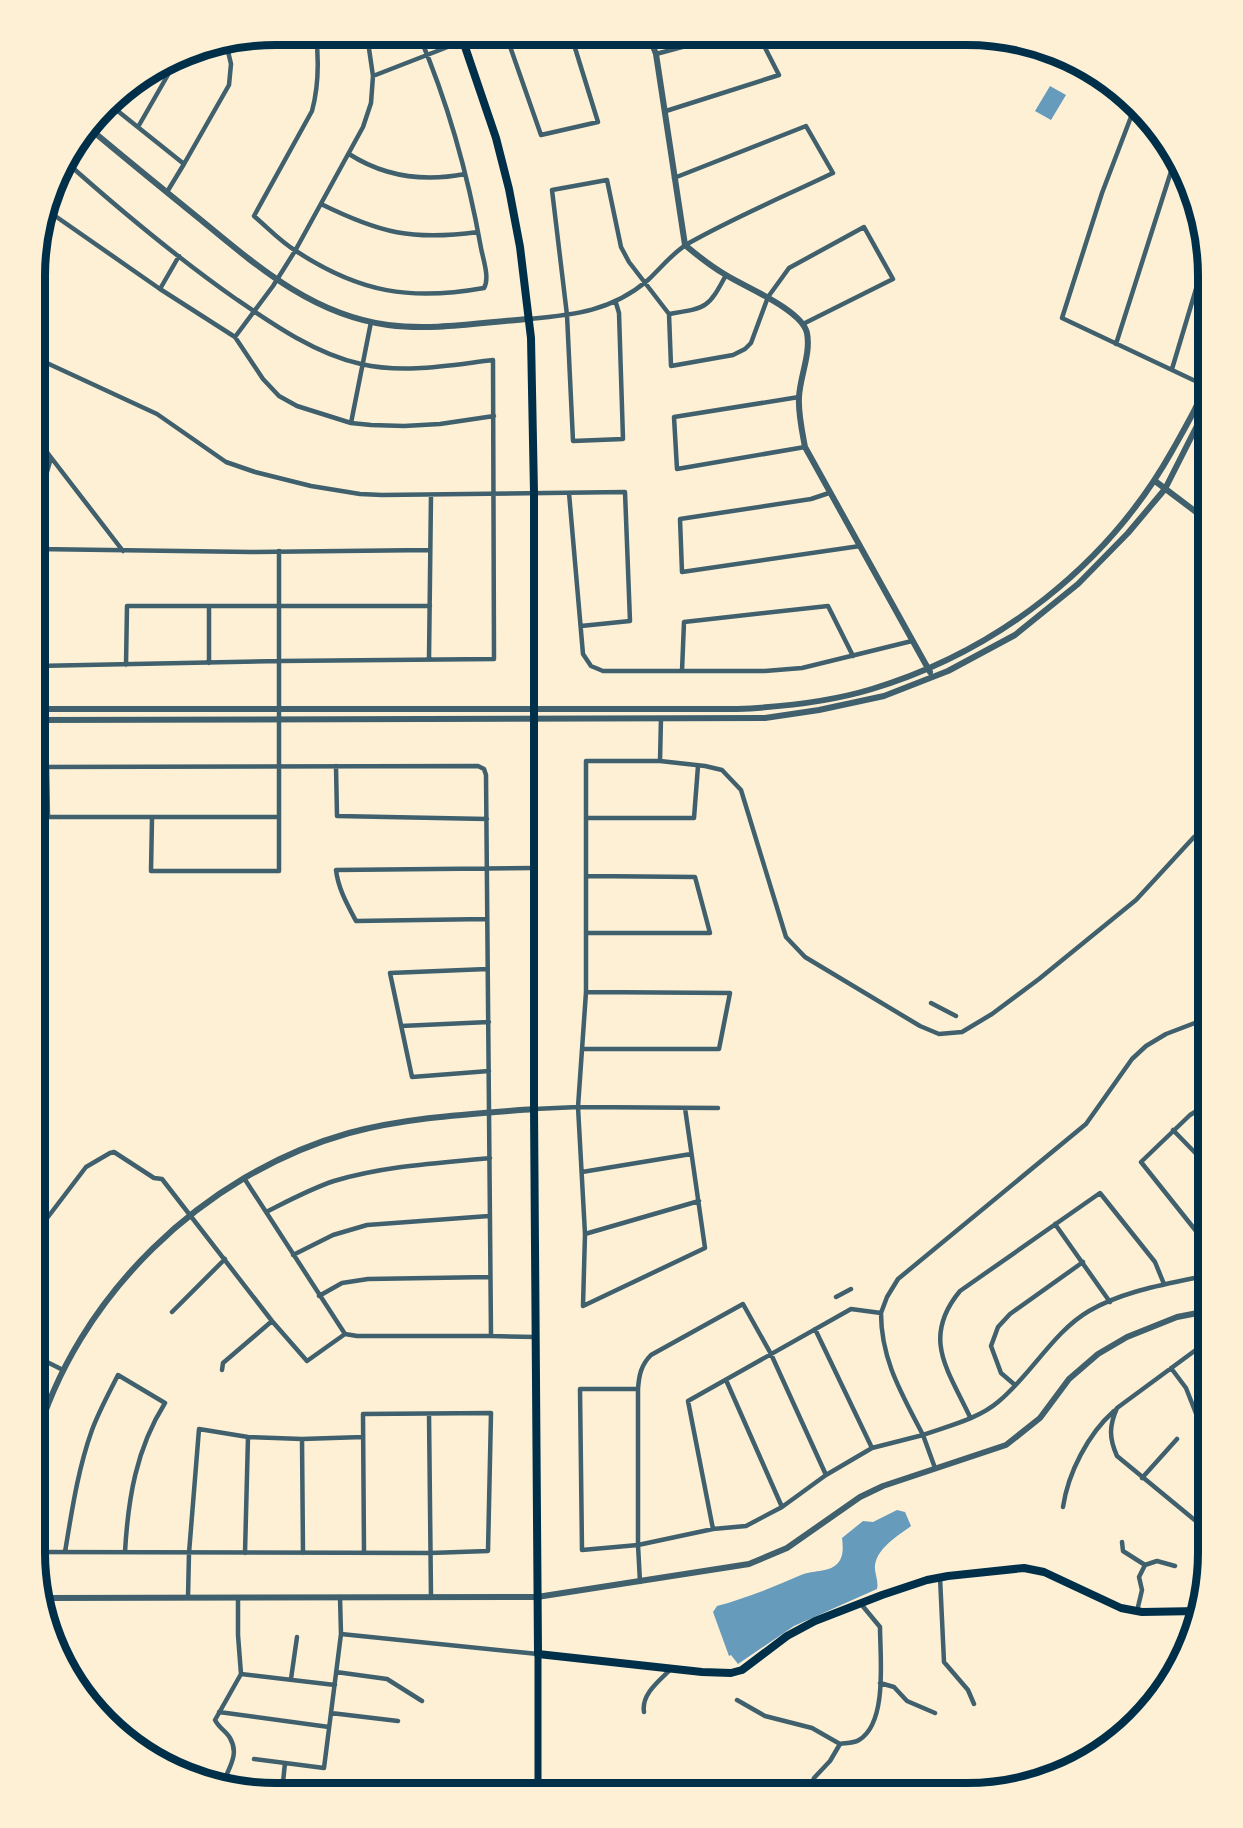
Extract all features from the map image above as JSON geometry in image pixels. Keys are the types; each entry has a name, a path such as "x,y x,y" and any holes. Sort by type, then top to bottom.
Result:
{"main road":[{"path":"464,45 496,138 520,247 529,319 534,493 534,1109 538,1783"},
{"path":"538,1653 723,1674 737,1671 787,1636 815,1621 860,1603 940,1577 1024,1568 1044,1572 1122,1608 1137,1611 1190,1611"}],"street":[{"path":"317,45 319,69 317,94 312,111 254,216 295,251 334,273 363,285 423,295 484,288 487,283 465,174 424,45"},
{"path":"235,337 295,251 363,127 371,103 373,76 368,45"},
{"path":"373,76 448,45"},
{"path":"510,45 541,135 598,122 574,45"},
{"path":"652,45 666,111 685,245 726,275 789,311 803,324 807,333 807,349 799,397 805,447 933,678"},
{"path":"656,54 690,45"},
{"path":"666,111 778,75 763,45"},
{"path":"167,192 227,90 231,64 228,50"},
{"path":"138,127 170,71"},
{"path":"116,110 184,164"},
{"path":"1132,115 1102,193 1062,318 1198,382"},
{"path":"95,133 276,281 320,306 371,322 398,326 430,327 567,315 592,311 616,303 646,282 685,245 833,173 806,126 674,178"},
{"path":"349,154 361,162 396,175 417,179 465,174"},
{"path":"45,666 494,659 493,360 416,368 361,364 334,356 254,311 179,256 72,169"},
{"path":"1116,344 1172,169"},
{"path":"616,303 619,313 623,439 573,441 567,315 552,190 607,180 621,248 669,314 671,366 733,355 745,349 751,342 768,297 789,268 864,227 893,279 803,324"},
{"path":"321,204 352,219 395,233 453,236 478,232"},
{"path":"53,215 160,289 235,337 263,379 279,396 297,406 351,423 404,426 440,424 494,416"},
{"path":"160,289 179,256"},
{"path":"669,314 699,309 714,299 726,275"},
{"path":"1172,369 1198,282"},
{"path":"351,423 371,322"},
{"path":"45,362 157,414 226,462 311,486 360,494 625,492 630,621 581,626"},
{"path":"799,397 674,417 677,469 805,447"},
{"path":"45,709 773,707 809,703 872,689 928,668 977,645 1044,600 1091,558 1138,505 1155,481 1198,402"},
{"path":"45,720 765,717 819,710 884,696 933,678 1015,635 1078,584 1128,533 1165,489 1198,424"},
{"path":"45,450 123,550"},
{"path":"45,478 51,458"},
{"path":"1155,481 1198,514"},
{"path":"569,493 583,654 591,666 603,671 765,671 802,668 912,640"},
{"path":"829,494 811,499 680,519 682,572 860,546"},
{"path":"429,659 431,495"},
{"path":"45,549 430,550"},
{"path":"152,818 151,871 279,871 279,551"},
{"path":"126,665 127,606 430,606"},
{"path":"208,606 209,663"},
{"path":"682,671 684,622 828,606 853,656"},
{"path":"660,761 661,718"},
{"path":"685,1108 705,1248 583,1306 585,1234 578,1107 585,992 586,761 660,761 722,770 741,790 786,937 805,957 920,1026 939,1034 962,1032 992,1014 1039,979 1136,900 1198,835"},
{"path":"279,817 48,817 47,767 279,765 478,766 484,769 487,819 491,1336"},
{"path":"336,766 337,816 487,819"},
{"path":"586,818 694,818 698,766"},
{"path":"486,919 356,921 345,901 337,880 336,870 534,868"},
{"path":"586,876 695,877 710,933 586,933"},
{"path":"487,969 390,973 412,1077 489,1071"},
{"path":"583,1049 719,1049 730,993 585,992"},
{"path":"932,1003 956,1016"},
{"path":"401,1026 489,1022"},
{"path":"935,1468 923,1435 890,1370 883,1345 881,1313 887,1297 898,1279 1086,1124 1132,1059 1146,1046 1166,1034 1198,1022"},
{"path":"45,1417 63,1370 90,1325 140,1262 191,1215 244,1178 284,1157 349,1134 419,1119 578,1107 718,1108"},
{"path":"1198,1110 1173,1130 1141,1162 1198,1233"},
{"path":"1173,1130 1198,1156"},
{"path":"45,1221 86,1167 110,1152 119,1154 154,1178 162,1179 272,1321 307,1361 345,1334 357,1336 536,1337"},
{"path":"582,1172 692,1154"},
{"path":"266,1212 298,1195 333,1181 376,1171 490,1158"},
{"path":"244,1178 345,1334"},
{"path":"970,1417 942,1358 939,1343 941,1325 948,1305 960,1291 1100,1192 1155,1262 1164,1284"},
{"path":"585,1234 699,1200"},
{"path":"293,1255 333,1235 367,1225 489,1216"},
{"path":"1055,1224 1110,1302"},
{"path":"172,1312 225,1259"},
{"path":"1016,1385 1001,1373 991,1346 998,1327 1010,1314 1083,1262"},
{"path":"319,1296 342,1283 368,1279 490,1277"},
{"path":"638,1389 580,1389 582,1550 638,1545 713,1529 746,1526 782,1507 826,1475 872,1448 923,1435 982,1413 1016,1385 1042,1358 1062,1331 1089,1311 1164,1284 1198,1277"},
{"path":"836,1297 851,1289"},
{"path":"640,1582 638,1389 639,1374 651,1355 743,1304 771,1354 826,1475"},
{"path":"713,1529 688,1401 851,1308 881,1313"},
{"path":"49,1598 537,1597 750,1564 787,1548 860,1497 883,1486 1006,1444 1040,1418 1069,1379 1098,1354 1127,1336 1177,1317 1198,1313"},
{"path":"222,1370 223,1363 272,1321"},
{"path":"815,1329 872,1448"},
{"path":"1063,1507 1068,1483 1085,1448 1104,1420 1198,1348"},
{"path":"45,1361 63,1370"},
{"path":"1171,1368 1186,1388 1198,1419"},
{"path":"65,1552 75,1490 84,1456 93,1428 118,1375 165,1403 143,1447 132,1485 125,1552"},
{"path":"726,1380 782,1507"},
{"path":"1117,1408 1110,1424 1110,1440 1117,1456 1198,1523"},
{"path":"45,1552 303,1552 364,1553 430,1553 488,1551 491,1413 363,1414 364,1553"},
{"path":"429,1414 431,1597"},
{"path":"188,1597 189,1552 199,1429 248,1437 363,1437"},
{"path":"245,1553 248,1437"},
{"path":"302,1438 303,1552"},
{"path":"1142,1478 1177,1439"},
{"path":"1122,1542 1123,1551 1144,1565"},
{"path":"1137,1611 1142,1590 1138,1577 1144,1565 1158,1561 1175,1566"},
{"path":"940,1577 944,1662 968,1690 974,1704"},
{"path":"254,1760 324,1768 341,1634 340,1597"},
{"path":"226,1778 234,1758 234,1746 230,1736 219,1728 215,1720 241,1674 238,1644 238,1598"},
{"path":"737,1701 765,1716 812,1728 840,1744 857,1742 864,1736 877,1710 880,1683 880,1627 860,1603"},
{"path":"341,1634 538,1653"},
{"path":"291,1679 297,1637"},
{"path":"644,1712 643,1706 649,1693 671,1669"},
{"path":"336,1672 387,1679 422,1701"},
{"path":"241,1674 334,1684"},
{"path":"880,1683 894,1686 907,1701 935,1713"},
{"path":"219,1712 329,1727"},
{"path":"331,1713 398,1721"},
{"path":"812,1783 840,1744"},
{"path":"283,1783 285,1763"}],"water":[{"path":"1050,86 1066,95 1051,120 1035,111"},
{"path":"897,1510 905,1512 911,1526 880,1553 875,1565 877,1589 794,1626 738,1664 731,1655 729,1656 713,1612 717,1606 760,1592 805,1573 833,1567 842,1555 842,1538 863,1521 873,1522"}]}
